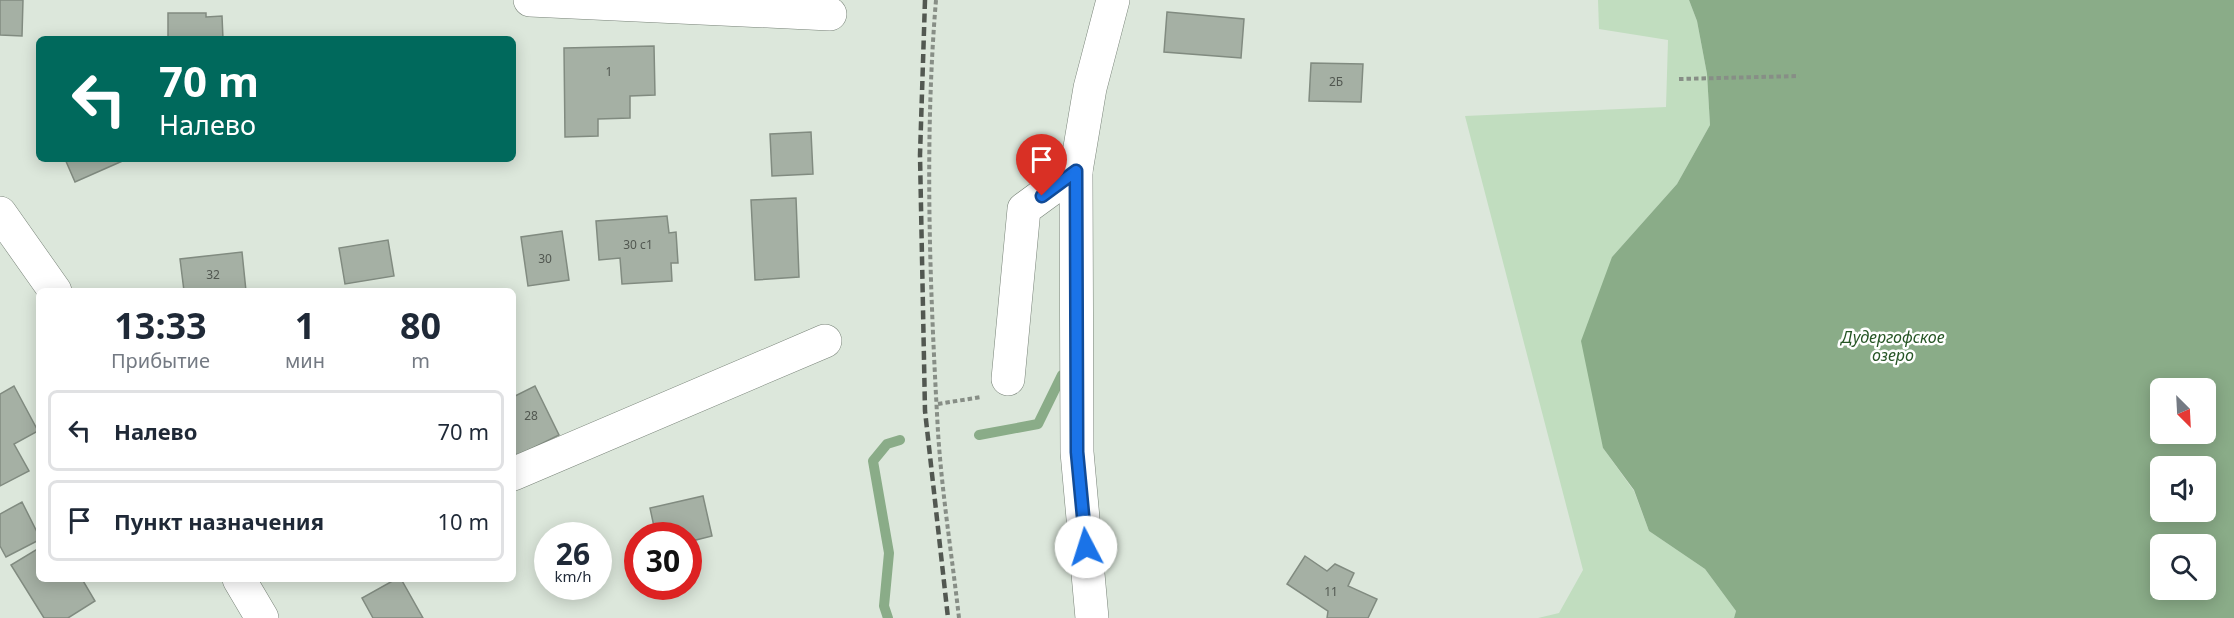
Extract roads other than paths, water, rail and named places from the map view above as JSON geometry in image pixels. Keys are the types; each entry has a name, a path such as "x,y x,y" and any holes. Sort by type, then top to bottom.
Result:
{"street":[{"path":"530,0 830,14"},
{"path":"1092,618 1077,452 1076,171 1090,88 1113,0"},
{"path":"995,388 1024,209 1076,171"},
{"path":"0,213 53,288"},
{"path":"516,473 825,341"},
{"path":"250,582 262,618"}],"water":[{"name":"Дудергофское озеро","path":"1689,0 2234,0 2234,618 1734,618 1736,611 1705,569 1649,531 1634,490 1603,448 1581,341 1612,257 1677,184 1710,125 1707,74 1697,21"}],"waterway":[{"path":"979,435 1038,424 1062,375"},
{"path":"888,618 884,606 889,553 873,461 887,444 900,440"}],"railway":[{"path":"925,0 920,155 925,411 948,618"}]}
